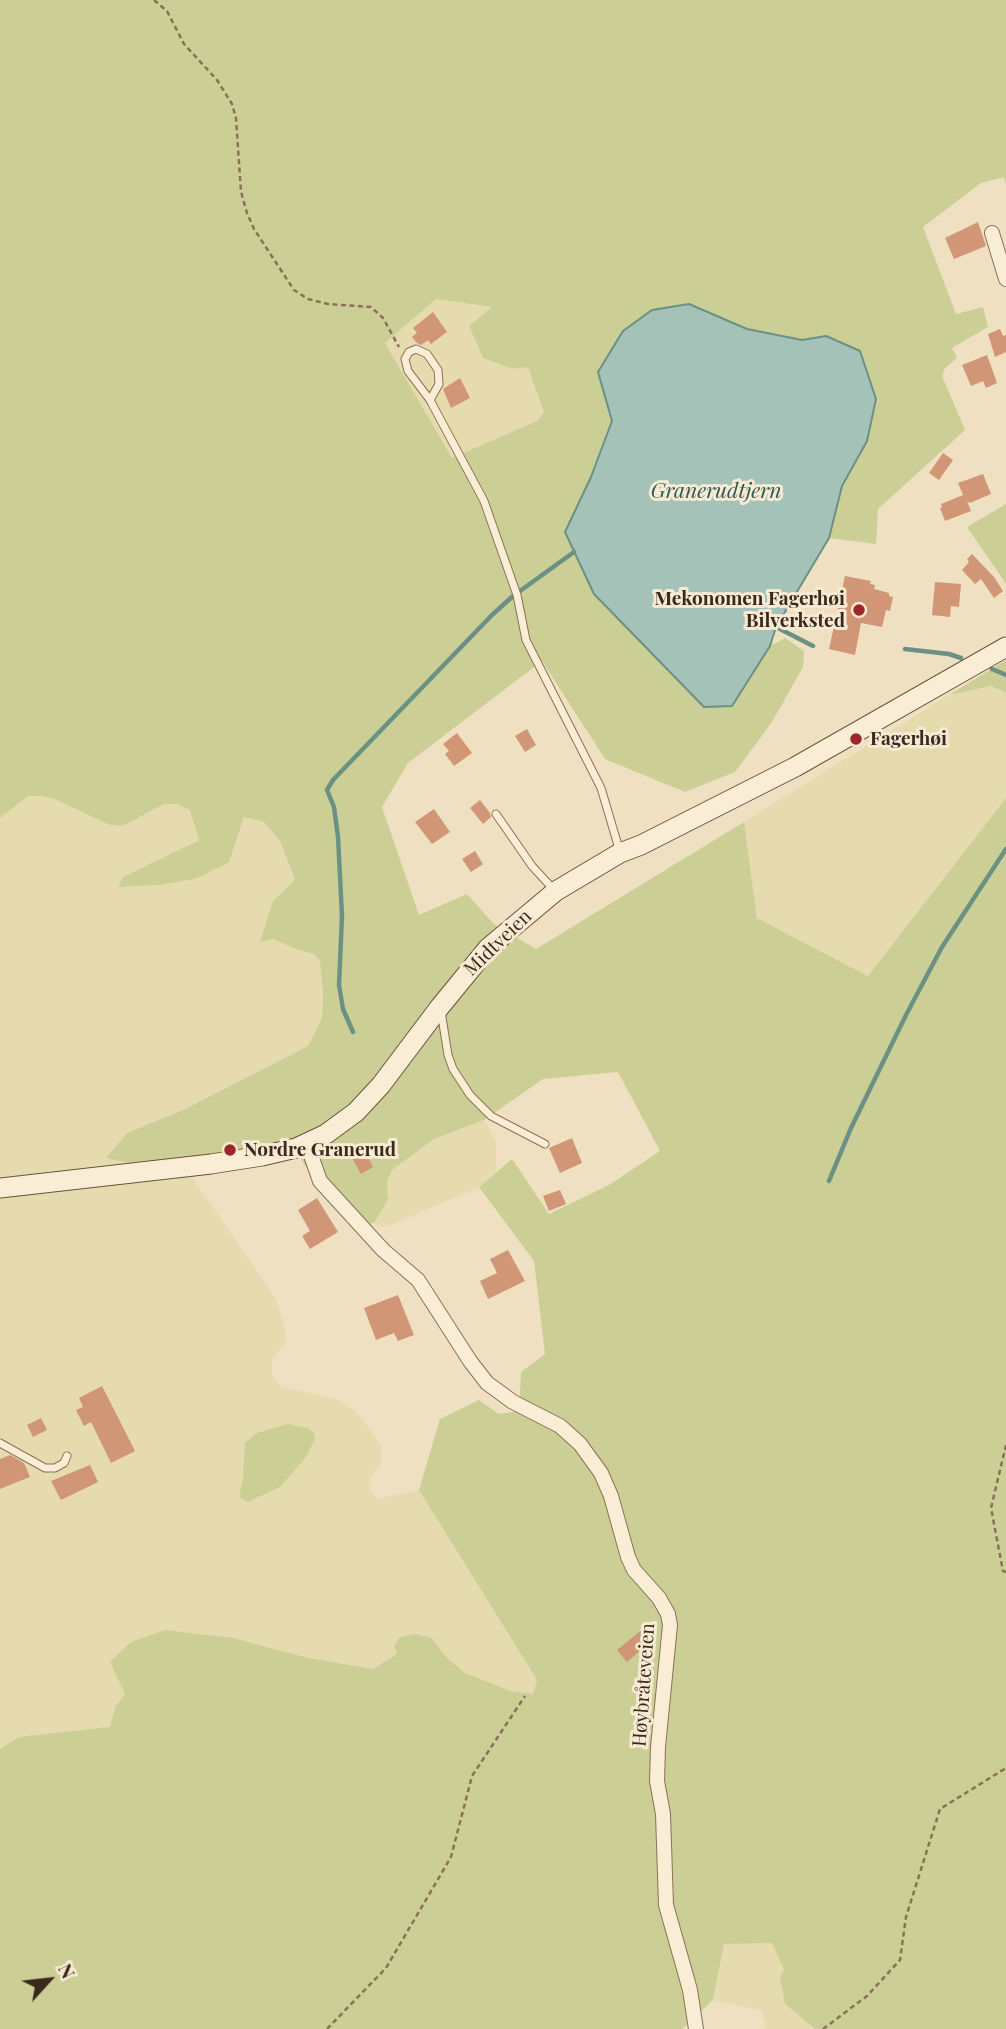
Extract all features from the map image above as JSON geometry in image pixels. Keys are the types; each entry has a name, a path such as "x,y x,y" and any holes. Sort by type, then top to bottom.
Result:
{"main road":[{"name":"Midtveien","path":"0,1188 211,1164 282,1152 326,1134 356,1112 381,1085 439,1007 488,948 556,891 620,853 795,767 1006,647"}],"street":[{"path":"992,233 1006,279"},
{"name":"Høybråteveien","path":"307,1144 320,1181 383,1250 418,1280 470,1362 487,1383 513,1402 560,1426 580,1444 601,1473 611,1496 634,1570 659,1598 668,1614 670,1625 657,1781 663,1814 666,1905 690,1990 696,2029"}],"lane":[{"path":"430,400 440,377 431,358 416,349 409,352 405,359 408,371 430,400 484,501 517,595 526,640 601,788 620,853"},
{"path":"496,814 533,866 556,891"},
{"path":"439,1007 442,1012 447,1055 470,1095 491,1116 545,1144"},
{"path":"0,1443 45,1468 55,1468 64,1463 67,1456"}],"path":[{"path":"154,0 167,11 184,44 217,80 232,104 236,118 241,192 247,213 254,229 294,289 308,299 328,304 371,307 383,318 405,359"},
{"path":"1006,1445 991,1508 1003,1571 1006,1572"},
{"path":"327,2029 386,1968 451,1857 472,1776 525,1696"},
{"path":"823,2029 867,1996 900,1960 906,1917 940,1809 1006,1768"}],"shaded area":[{"path":"436,299 493,307 469,326 483,358 512,369 526,367 530,370 544,412 537,421 452,459 385,343"},
{"path":"991,686 1006,693 1006,798 868,976 757,918 744,822 949,695"},
{"path":"28,796 53,799 110,825 123,826 164,804 177,804 190,810 199,839 123,877 119,887 159,885 195,879 229,862 244,817 264,822 280,841 295,879 273,901 261,942 274,938 313,954 320,962 322,1018 308,1046 183,1110 127,1133 106,1158 192,1177 275,1297 286,1341 272,1359 272,1374 281,1387 333,1398 355,1410 381,1445 381,1463 370,1478 369,1489 377,1499 419,1490 537,1680 533,1694 511,1691 465,1673 445,1656 432,1638 397,1654 373,1669 304,1657 126,1694 115,1707 110,1728 19,1737 0,1749 0,818"},
{"path":"484,1120 496,1142 496,1172 479,1187 390,1225 378,1227 374,1223 388,1200 387,1181 392,1170 434,1139"},
{"path":"773,1943 784,1969 785,2004 815,2029 766,2029 762,2011 713,2000 724,1944"}],"green space":[{"path":"0,0 1006,0 1006,185 1004,177 981,183 923,227 956,314 983,307 988,327 952,348 957,358 945,368 942,376 965,430 878,509 876,544 829,538 842,486 867,441 826,336 802,340 747,329 688,304 652,310 623,331 598,372 612,421 591,477 673,673 704,707 732,706 770,646 785,638 804,651 803,667 772,722 735,772 685,792 605,759 542,661 408,763 382,807 419,915 467,894 494,924 536,949 744,822 757,918 868,976 1006,798 1006,2029 815,2029 785,2004 780,1977 784,1969 772,1943 724,1944 713,2000 682,2029 0,2029 0,1749 19,1737 110,1727 115,1707 125,1694 110,1662 131,1642 165,1630 233,1638 304,1657 373,1669 397,1654 394,1646 400,1637 416,1634 432,1638 445,1656 465,1673 511,1691 533,1694 537,1680 419,1490 440,1419 479,1400 499,1414 519,1411 521,1372 545,1354 534,1261 479,1187 512,1159 549,1214 609,1185 660,1151 618,1072 543,1079 484,1120 434,1139 392,1170 387,1181 388,1200 374,1223 355,1225 322,1192 299,1156 192,1177 106,1158 127,1133 183,1110 308,1046 322,1018 320,962 314,954 274,939 260,942 273,901 295,879 280,841 264,822 244,817 229,862 195,879 159,885 118,887 123,877 199,840 190,810 177,804 164,804 123,826 110,825 54,799 28,796 0,818","holes":["436,299 492,307 469,326 483,358 512,369 525,367 529,370 544,412 537,421 452,458 385,343"]},
{"path":"1006,504 1006,584 967,527"},
{"path":"1006,660 1006,693 991,686 949,695"},
{"path":"288,1424 308,1428 314,1433 315,1439 306,1457 280,1487 248,1502 239,1497 245,1443 257,1433"}],"water":[{"name":"Granerudtjern","path":"689,304 747,329 802,340 826,336 860,351 876,399 867,441 842,486 829,538 776,627 770,646 732,706 704,707 594,594 565,532 591,477 612,421 598,372 623,331 652,310"}],"building":[{"path":"978,222 986,246 954,259 945,238"},
{"path":"433,312 447,332 431,344 428,340 421,345 412,337 417,333 413,328"},
{"path":"1000,329 1003,336 1006,335 1006,352 995,357 988,334"},
{"path":"987,355 997,383 986,388 983,381 971,386 962,365"},
{"path":"460,378 470,398 451,408 443,389"},
{"path":"943,453 953,460 939,480 929,473"},
{"path":"983,474 991,494 970,503 967,501 971,511 945,521 941,504 963,495 958,483"},
{"path":"972,554 1003,591 994,598 981,579 975,584 962,570"},
{"path":"845,576 871,581 870,584 875,585 874,589 889,593 889,596 893,597 882,627 861,623 855,655 829,649"},
{"path":"935,582 961,584 959,607 951,606 950,617 932,615"},
{"path":"527,729 536,745 525,752 515,736"},
{"path":"457,733 472,753 454,766 445,754 449,751 443,744"},
{"path":"480,800 491,817 483,824 470,808"},
{"path":"434,809 450,832 432,844 415,822"},
{"path":"475,851 483,864 471,872 462,859"},
{"path":"572,1138 582,1163 560,1173 549,1148"},
{"path":"365,1151 373,1167 361,1174 352,1158"},
{"path":"560,1190 566,1204 549,1211 543,1196"},
{"path":"317,1198 338,1232 310,1249 302,1236 310,1231 298,1210"},
{"path":"508,1250 525,1281 488,1299 480,1281 497,1273 490,1259"},
{"path":"398,1295 414,1335 398,1341 394,1333 376,1340 364,1308"},
{"path":"102,1386 135,1451 111,1463 91,1422 84,1426 76,1410 83,1407 79,1398"},
{"path":"41,1418 47,1430 33,1437 27,1425"},
{"path":"10,1455 24,1463 30,1477 0,1489 0,1459"},
{"path":"90,1465 98,1482 61,1500 51,1481"},
{"path":"644,1628 654,1639 627,1662 617,1650"}],"waterway":[{"path":"520,591 574,552"},
{"path":"353,1032 343,1009 339,985 342,916 338,837 334,807 327,790 333,780 513,596"},
{"path":"776,627 813,646"},
{"path":"905,649 961,658"},
{"path":"992,669 1006,675"},
{"path":"829,1181 851,1128 942,947 1006,849"}],"place":[{"name":"Mekonomen Fagerhøi Bilverksted","path":"859,610"},
{"name":"Fagerhøi","path":"856,739"},
{"name":"Nordre Granerud","path":"230,1150"}]}
